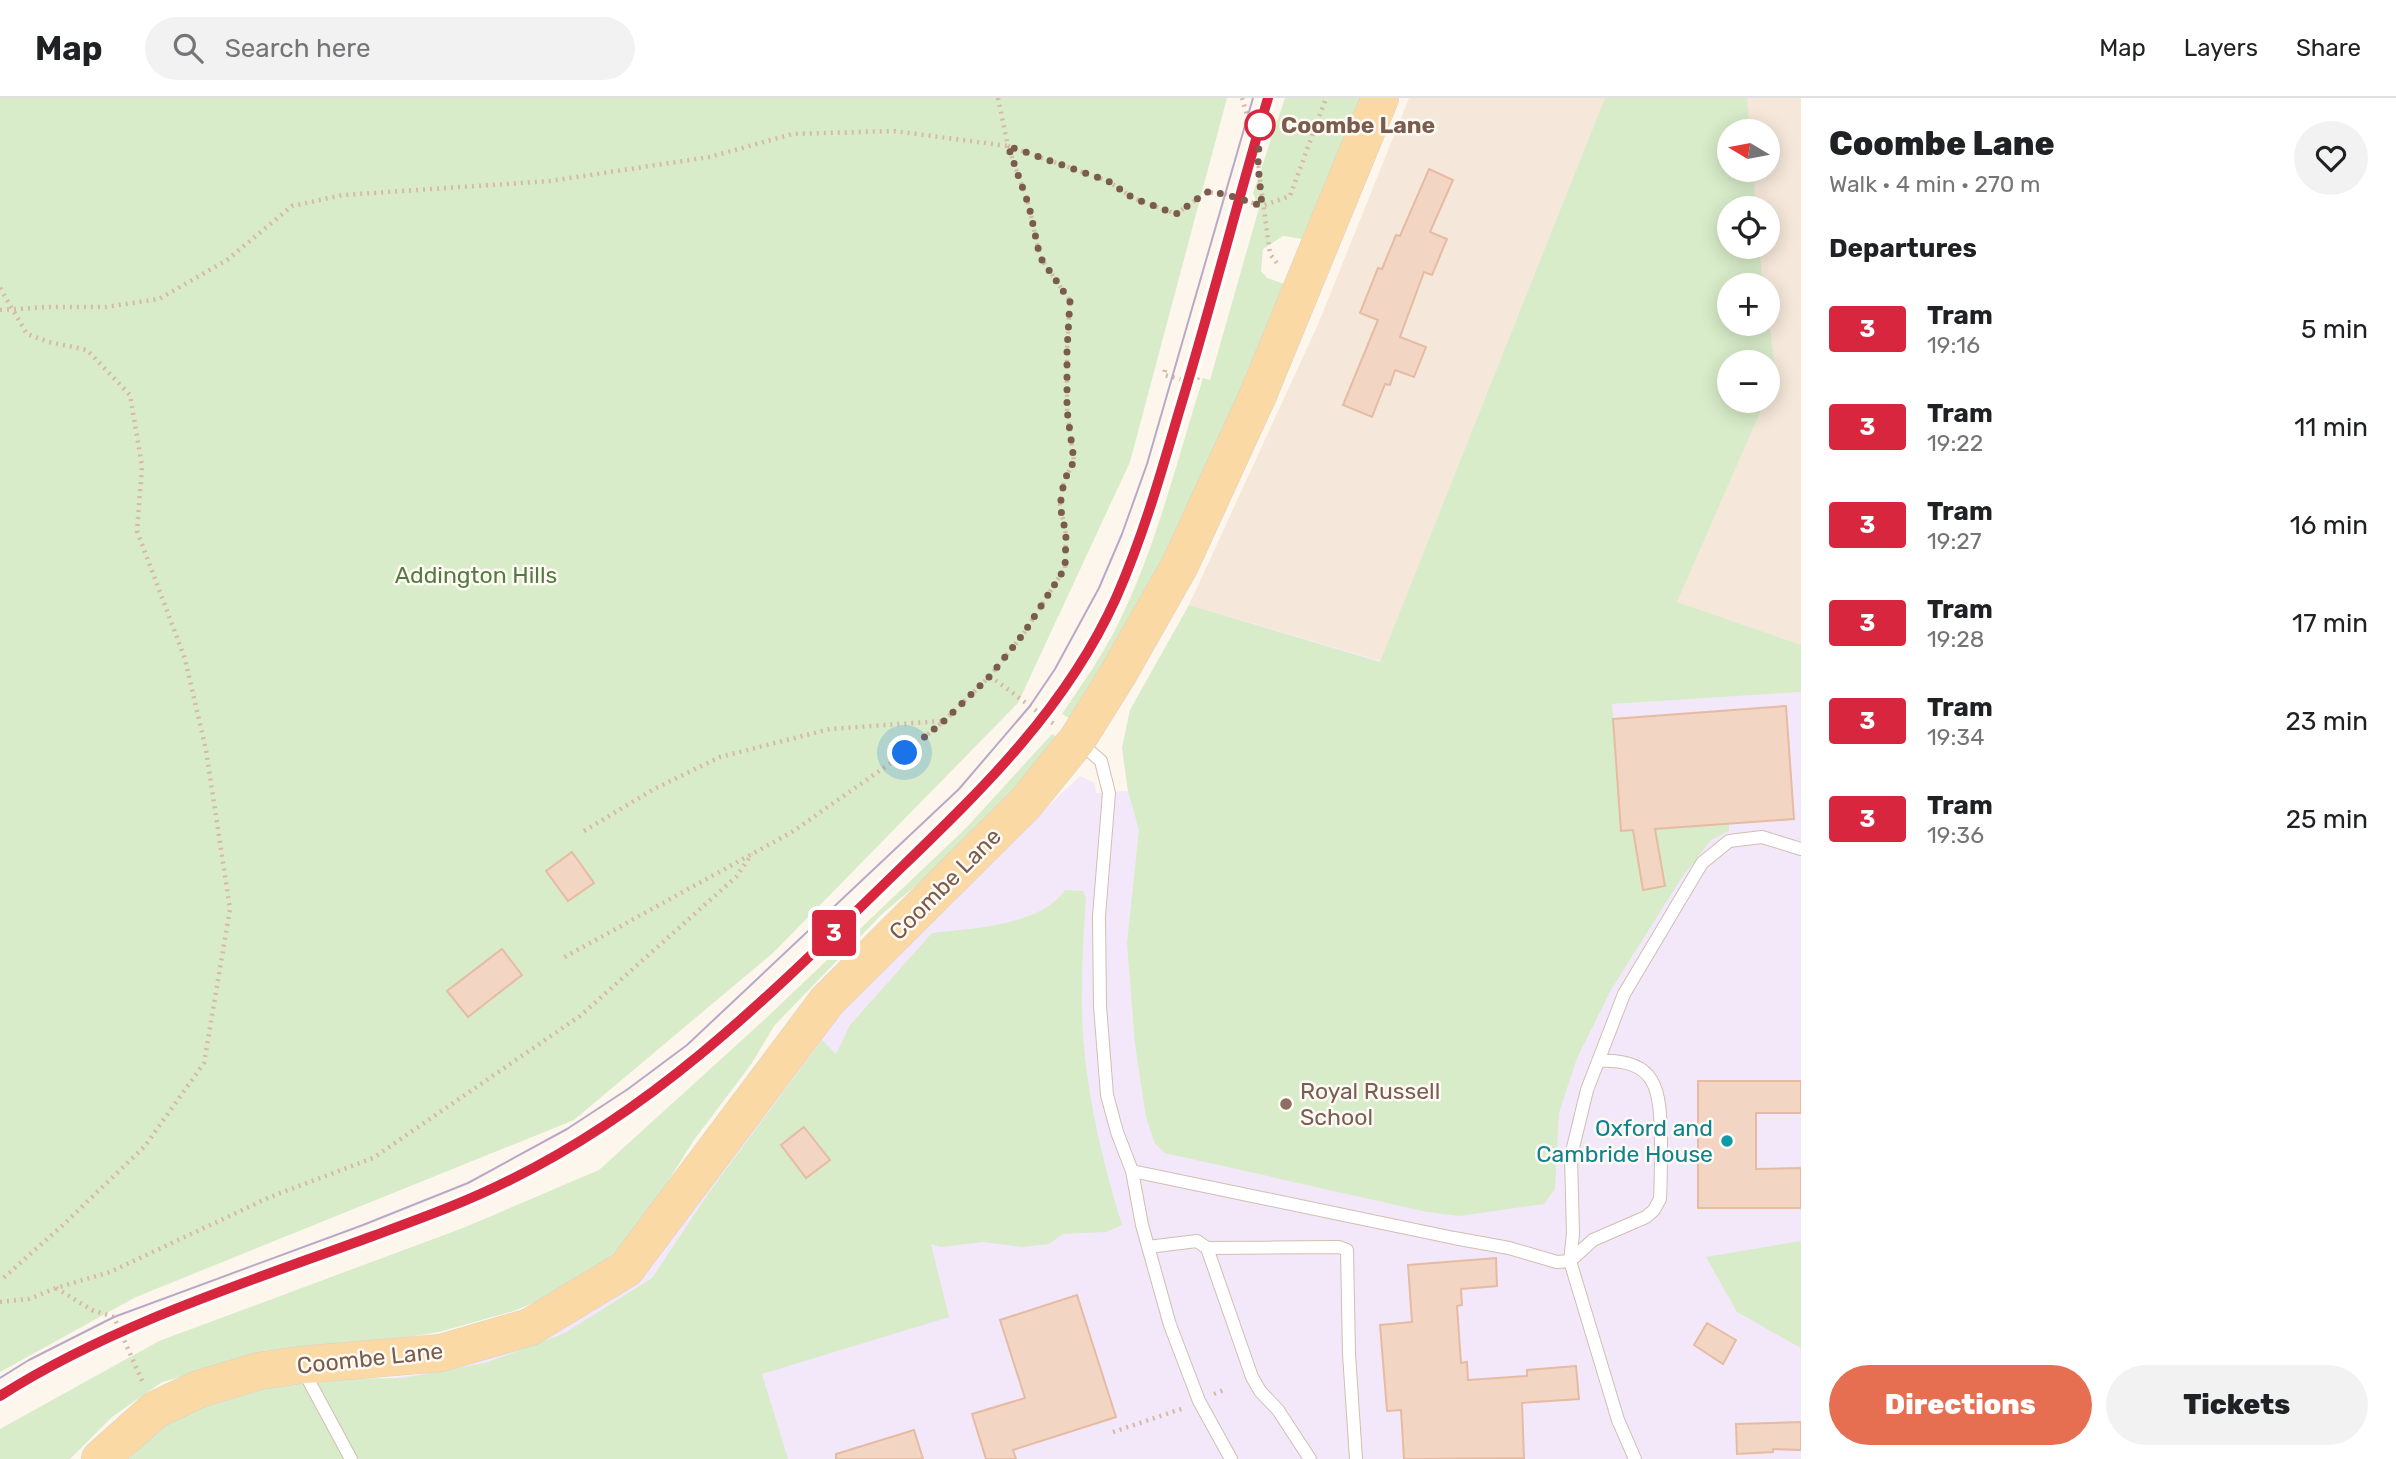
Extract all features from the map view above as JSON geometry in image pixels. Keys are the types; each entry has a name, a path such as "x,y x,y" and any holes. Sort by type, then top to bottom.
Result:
{"main road":[{"name":"Coombe Lane","path":"100,1459 155,1410 199,1389 246,1374 300,1365 441,1353 530,1327 626,1269 827,1001 1025,804 1077,740 1154,614 1186,552 1258,395 1380,98"}],"lane":[{"path":"1077,740 1101,761 1109,793 1099,916 1102,1052 1107,1095 1116,1132 1132,1171 1148,1247 1170,1325 1199,1401 1231,1459"},
{"path":"1635,1459 1618,1420 1570,1261 1573,1234 1571,1156 1587,1090 1624,994 1702,863 1729,841 1762,837 1801,849"},
{"path":"1132,1171 1483,1242 1557,1262 1570,1261 1593,1240 1646,1217 1658,1205 1660,1199 1660,1111 1656,1086 1648,1075 1632,1065 1615,1060 1598,1061"},
{"path":"1148,1247 1197,1241 1207,1248 1339,1247 1347,1250 1349,1353 1356,1459"},
{"path":"1207,1248 1252,1377 1260,1391 1278,1410 1310,1459"},
{"path":"300,1365 351,1459"}],"path":[{"path":"561,959 792,832 861,786 944,721 990,676 1024,633 1065,568 1066,534 1060,506 1064,481 1074,461 1067,410 1070,301 1040,257 1029,206 1008,146 998,98"},
{"path":"1242,98 1255,142 1270,254 1281,268"},
{"path":"0,310 106,307 159,299 227,260 292,206 343,195 551,181 710,158 792,134 894,131 1008,146 1108,181 1133,198 1176,214 1207,192 1225,194 1262,206 1290,196 1326,98"},
{"path":"0,288 27,334 87,350 130,395 142,466 136,531 185,659 206,750 230,909 204,1063 145,1146 0,1281"},
{"path":"1166,370 1164,375 1196,383 1198,377"},
{"path":"990,676 1077,740"},
{"path":"584,831 654,789 720,757 830,729 944,721"},
{"path":"0,1302 29,1299 55,1288 110,1272 270,1197 373,1158 580,1016 736,877 755,851"},
{"path":"55,1288 92,1310 114,1317 155,1410"},
{"path":"1113,1432 1177,1411 1226,1389"}],"shaded area":[{"path":"1409,98 1801,98 1801,692 1542,708 1189,605 1319,322"},
{"name":"Royal Russell School","path":"1189,605 1542,708 1801,692 1801,1459 143,1459 299,1390 443,1371 536,1339 917,930 1080,776 1095,783 1096,793 1128,791 1122,748 1130,710"}],"green space":[{"name":"Addington Hills","path":"0,98 1227,98 1130,462 1018,703 774,952 574,1120 136,1297 0,1372"},
{"path":"1285,98 1368,98 1309,240 1283,236 1263,249 1261,271 1267,278 1287,285 1178,534 1074,721 1062,714 1106,646 1132,593 1166,502 1203,378 1210,380 1259,208 1253,193"},
{"path":"1605,98 1747,98 1749,119 1717,119 1717,182 1754,182 1755,196 1717,196 1717,259 1760,259 1762,273 1717,273 1717,336 1771,336 1773,350 1717,350 1717,413 1760,413 1677,602 1801,645 1801,692 1612,704 1621,831 1729,823 1729,831 1711,840 1682,877 1611,990 1577,1058 1559,1113 1555,1189 1544,1204 1459,1216 1427,1212 1165,1153 1155,1144 1146,1117 1135,1044 1127,943 1139,830 1128,791 1122,748 1130,710 1189,605 1380,662"},
{"path":"1052,734 1058,738 1022,786 965,844 882,914 774,1026 752,1063 694,1140 645,1218 605,1264 562,1291 514,1311 439,1332 207,1370 162,1382 112,1417 70,1459 0,1459 0,1429 159,1341 463,1228 599,1170 764,1020 965,829"},
{"path":"1065,890 1083,891 1086,897 1082,984 1085,1060 1097,1132 1122,1225 1106,1232 1063,1234 1049,1244 1022,1247 983,1242 941,1247 931,1244 949,1317 762,1374 788,1459 129,1459 164,1425 240,1390 321,1379 403,1378 485,1363 565,1333 652,1278 710,1191 822,1040 836,1054 850,1025 932,933 985,927 1023,918 1054,902"},
{"path":"1801,1241 1801,1348 1737,1312 1706,1257"}],"building":[{"path":"1429,169 1453,180 1430,232 1447,239 1432,275 1424,272 1400,337 1426,347 1414,377 1395,370 1390,385 1385,384 1372,417 1343,405 1378,320 1360,313 1378,268 1382,269 1396,235 1400,236"},
{"path":"1786,706 1794,819 1655,829 1665,886 1643,890 1633,830 1621,831 1613,719"},
{"path":"572,852 594,883 568,901 546,871"},
{"path":"502,949 522,975 468,1017 447,991"},
{"name":"Oxford and Cambride House","path":"1698,1081 1801,1081 1801,1113 1756,1113 1756,1169 1801,1168 1801,1208 1698,1208"},
{"path":"804,1127 830,1160 806,1178 781,1145"},
{"path":"1496,1258 1497,1286 1461,1289 1462,1305 1457,1306 1461,1363 1467,1362 1468,1380 1527,1376 1527,1370 1576,1366 1579,1399 1522,1403 1524,1458 1404,1459 1401,1410 1387,1411 1380,1325 1412,1322 1408,1265"},
{"path":"1077,1295 1116,1417 1013,1450 1016,1459 986,1459 972,1414 1025,1398 1000,1320"},
{"path":"1707,1323 1736,1340 1723,1364 1694,1345"},
{"path":"1801,1422 1801,1450 1773,1449 1773,1452 1737,1454 1736,1424"},
{"path":"914,1430 923,1459 836,1459 836,1454"}],"tram line":[{"path":"0,1378 29,1360 114,1317 363,1225 468,1183 567,1129 628,1089 687,1045 959,789 1030,706 1055,669 1099,588 1122,534 1147,464 1253,98"},
{"path":"0,1396 43,1370 137,1325 446,1208 508,1181 560,1153 609,1122 701,1054 788,977 976,794 1040,722 1068,683 1094,642 1126,575 1167,454 1268,98"},
{"name":"3","path":"0,1396 79,1352 121,1333 262,1276 468,1200 553,1159 608,1126 666,1084 756,1006 969,803 1001,769 1070,682 1115,599 1139,540 1162,470 1268,98"}],"place":[{"name":"Coombe Lane","path":"1260,125"},
{"name":"Royal Russell School","path":"1286,1104"},
{"name":"Oxford and Cambride House","path":"1727,1141"}],"route":[{"path":"905,753 944,721 990,676 1024,633 1065,568 1066,534 1060,506 1064,481 1074,461 1067,410 1070,301 1040,257 1029,206 1008,146 1108,181 1133,198 1176,214 1207,192 1225,194 1262,206 1258,164 1260,125"}]}
